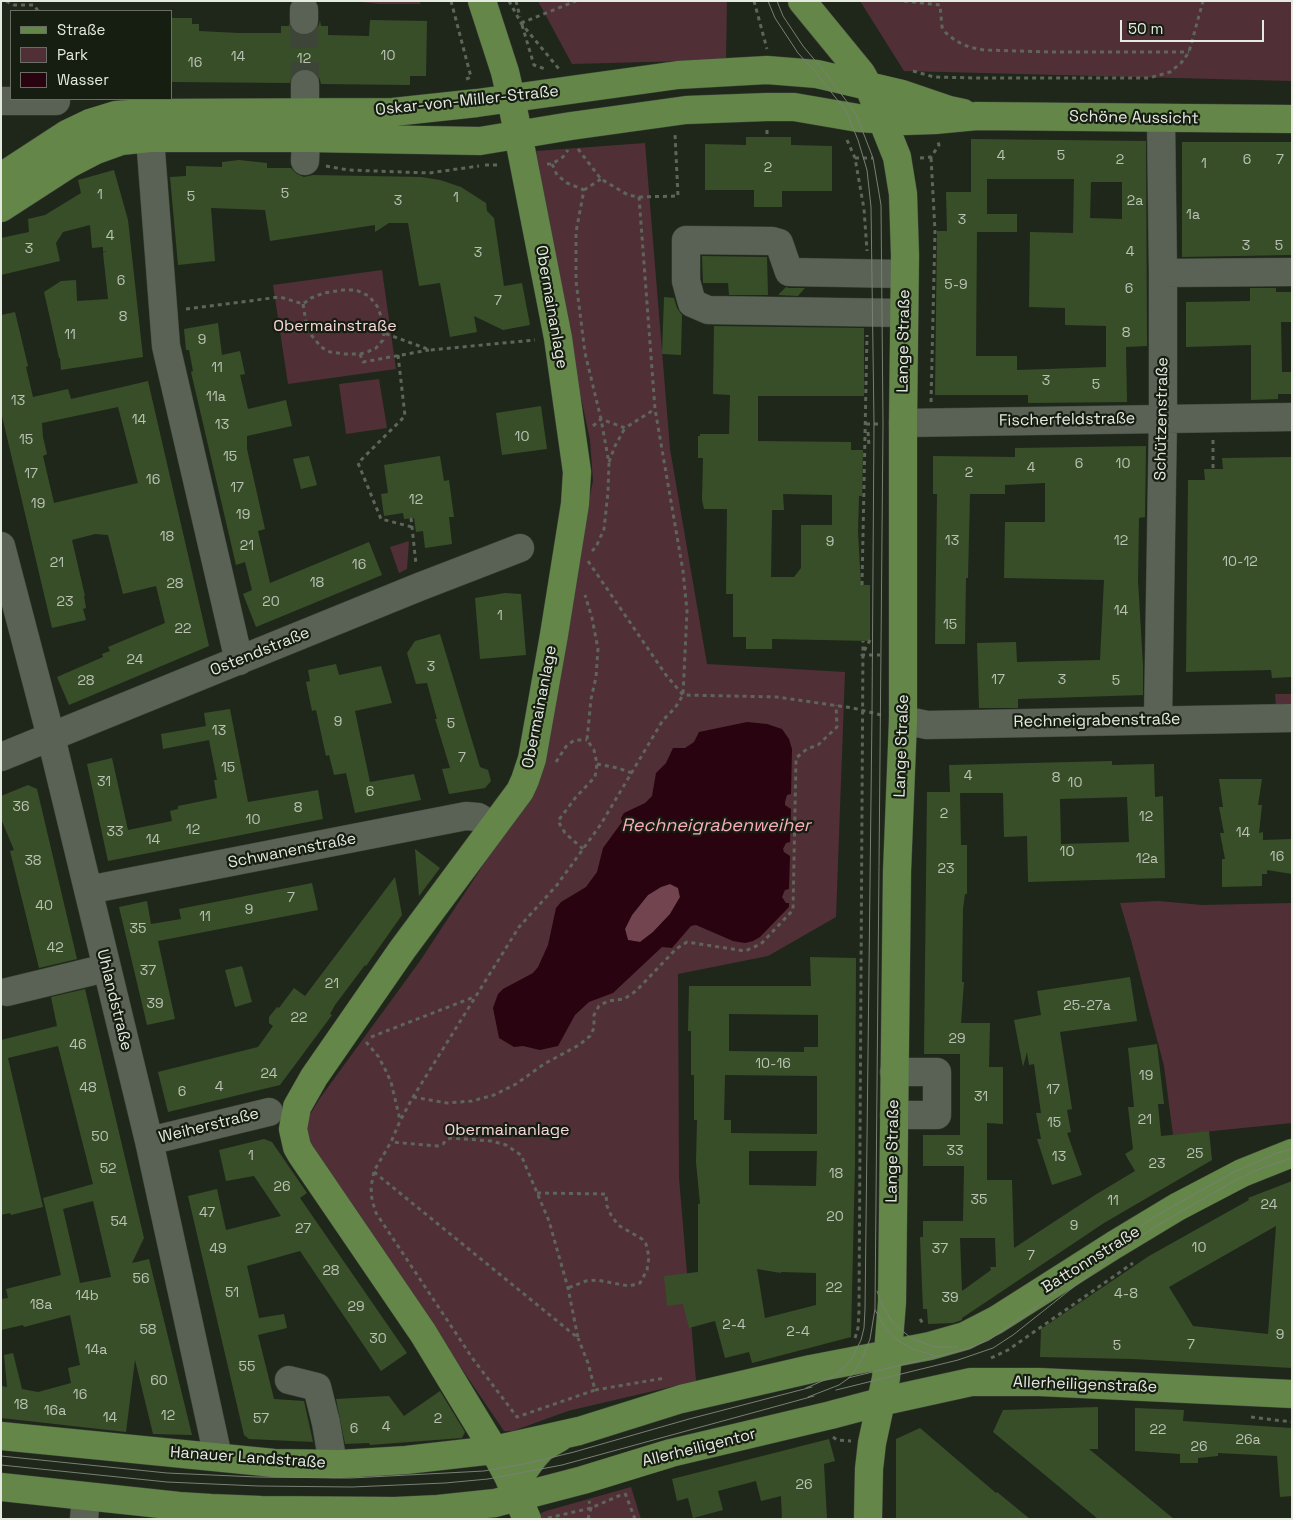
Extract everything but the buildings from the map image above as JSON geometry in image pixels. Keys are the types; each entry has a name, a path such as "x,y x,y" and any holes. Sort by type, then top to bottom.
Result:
{"main road":[{"name":"Obermainanlage","path":"482,1 511,98 558,338 577,472 575,504 553,644 530,767 520,791 386,973 314,1077 296,1107 293,1130 297,1147 301,1154 423,1333 494,1450 520,1502"},
{"name":"Lange Straße","path":"802,1 882,118 897,157 902,194 904,313 893,423 903,720 897,872 892,1302 886,1378 872,1443 869,1469 868,1519"},
{"name":"Oskar-von-Miller-Straße","path":"1,177 66,134 100,120 131,114 305,137 393,112 678,75 767,70 854,75"},
{"path":"794,107 832,94 839,90 854,75"},
{"name":"Schöne Aussicht","path":"854,75 949,110 977,116"},
{"name":"Oskar-von-Miller-Straße","path":"1,208 69,164 96,150 121,141 150,138 305,137 464,142 518,136 571,126 686,110 794,107 858,118 882,118"},
{"name":"Schöne Aussicht","path":"882,118 906,121 977,116 1292,120"},
{"name":"Battonnstraße","path":"888,1355 950,1340 979,1330 1177,1207 1242,1173 1292,1153"},
{"path":"494,1450 570,1433 681,1399 812,1369 888,1355"},
{"name":"Allerheiligenstraße","path":"880,1402 972,1382 1039,1382 1292,1394"},
{"name":"Allerheiligentor","path":"520,1502 671,1453 880,1402"},
{"path":"1,1487 85,1508 210,1513 261,1510 395,1511 520,1502 520,1476 542,1448 570,1433"},
{"name":"Hanauer Landstraße","path":"1,1436 274,1463 333,1464 406,1460 494,1450"},
{"path":"426,1509 455,1519"}],"street":[{"path":"305,84 305,137"},
{"path":"1,101 56,101"},
{"name":"Schützenstraße","path":"1158,719 1163,419 1161,118"},
{"path":"150,138 166,346 239,661"},
{"path":"904,274 788,272 778,243 772,241 686,240 686,281 692,303 708,310 904,313"},
{"path":"1163,273 1292,272"},
{"name":"Fischerfeldstraße","path":"893,423 1292,417"},
{"name":"Uhlandstraße","path":"1,546 51,737 149,1141 218,1457"},
{"name":"Ostendstraße","path":"1,757 419,587 520,548"},
{"name":"Rechneigrabenstraße","path":"903,720 926,725 1158,719 1292,718"},
{"name":"Schwanenstraße","path":"88,890 466,816 478,817 493,826"},
{"path":"7,992 106,968"},
{"path":"894,1072 937,1072 937,1115 894,1115"},
{"name":"Weiherstraße","path":"149,1141 269,1112"},
{"path":"289,1380 317,1387 326,1422 333,1464"}],"path":[{"path":"450,1 471,77 462,80"},
{"path":"509,1 521,23 565,76"},
{"path":"516,1 534,65"},
{"path":"521,23 576,1"},
{"path":"754,1 768,52"},
{"path":"904,1 940,5 942,26 946,33 956,41 969,47 984,50 1189,52"},
{"path":"909,70 934,77 1149,78 1170,72 1182,63 1189,52 1202,1"},
{"path":"4,2 14,5 34,5 37,10"},
{"path":"552,164 562,157 573,143 601,178 628,195 639,197 678,196 675,129"},
{"path":"845,136 855,158 862,201"},
{"path":"305,137 348,170 429,173 482,165 506,165"},
{"path":"930,407 935,231 931,157 939,145 938,141"},
{"path":"921,158 931,157"},
{"path":"855,158 860,158"},
{"path":"584,190 601,178"},
{"path":"391,1142 437,1146 451,1138 491,1141 506,1145 521,1155 549,1221 568,1288 578,1338 588,1363 594,1390 517,1417 473,1359 376,1213 371,1187 374,1171 391,1142 413,1097 519,927 557,885 584,849 663,720 684,695 687,611 683,571 655,409 643,225 639,197"},
{"path":"356,290 369,296 377,306 381,316 384,333 383,340 376,348 360,354 330,352 321,347 312,336 306,322 303,304 324,292 356,290"},
{"path":"163,312 280,297 303,304"},
{"path":"384,333 430,350"},
{"path":"360,354 363,362 430,350 558,338"},
{"path":"398,355 405,416 358,463 381,519 412,527"},
{"path":"609,463 625,428 655,409"},
{"path":"1212,418 1213,469"},
{"path":"573,442 601,419 625,428"},
{"path":"869,446 866,424 893,423"},
{"path":"862,585 864,472"},
{"path":"411,518 419,587"},
{"path":"584,557 591,564 666,675 684,695 778,697 862,710"},
{"path":"855,1338 858,1328 859,1310 863,640"},
{"path":"862,655 870,640"},
{"path":"413,1097 447,1103 472,1101 494,1095 516,1084 544,1064 579,1045 590,1036 594,1028 594,1015 599,1006 624,999 636,991 676,949 687,942 745,951 761,944 793,910 796,758 806,749 818,744 837,727 836,705"},
{"path":"530,767 550,768 555,764 567,745 575,740 587,740"},
{"path":"597,764 632,773"},
{"path":"400,1121 391,1082 378,1056 364,1040 476,996"},
{"path":"374,1171 578,1338"},
{"path":"537,1193 606,1194 610,1215 618,1225 642,1239 646,1244 649,1257 647,1270 640,1283 629,1286 597,1280 586,1280 568,1288"},
{"path":"984,1361 1008,1350 1138,1260"},
{"path":"542,1519 591,1508 625,1493 635,1519"},
{"path":"588,1519 591,1508"}],"green space":[{"path":"354,1 419,1 421,4 379,4"},
{"path":"538,1 727,1 726,60 572,64"},
{"path":"860,1 1292,1 1292,81 904,71"},
{"name":"Obermainanlage","path":"645,143 670,449 707,664 845,672 836,917 768,956 678,974 679,1178 696,1381 568,1411 513,1431 504,1431 328,1172 310,1142 307,1132 308,1118 320,1098 420,961 530,794 593,481 590,440 566,327 536,151"},
{"name":"Obermainstraße","path":"382,270 396,369 288,384 273,285"},
{"path":"379,379 387,428 346,434 339,384"},
{"path":"409,541 407,569 399,573 390,547"},
{"path":"1275,694 1292,694 1292,706 1276,706"},
{"path":"1158,901 1202,905 1292,903 1292,1123 1173,1135 1164,1066 1120,903"},
{"path":"631,1487 641,1519 539,1519 541,1513 546,1511"}],"shaded area":[{"path":"670,884 678,888 680,897 670,914 653,932 640,942 628,940 625,929 632,915 648,895"}],"water":[{"name":"Rechneigrabenweiher","path":"747,722 767,724 782,729 789,739 792,749 791,794 787,795 785,805 791,809 790,842 786,843 783,849 790,856 789,889 785,890 782,897 786,903 789,903 789,907 760,937 745,943 733,941 696,925 691,926 672,948 662,947 613,993 589,1002 575,1015 558,1046 540,1050 523,1046 514,1047 499,1038 493,1008 498,994 503,989 533,973 538,967 548,945 556,908 561,902 586,887 597,872 603,848 622,822 621,818 624,813 645,803 652,796 656,773 666,763 673,748 685,748 694,742 699,732","holes":["670,884 678,888 680,897 670,914 653,932 640,942 628,940 625,929 632,915 648,895"]}],"tunnel":[{"path":"304,20 305,84"}],"tram line":[{"path":"768,1 775,18 798,53 846,111 858,140 867,170 871,207 874,423 864,1328 861,1340 850,1362 834,1376 806,1388"},
{"path":"777,1 783,16 803,46 856,114 873,158 881,205 883,424 875,1309 870,1339 856,1369 849,1378 839,1385 808,1397"},
{"path":"848,1378 967,1349 989,1340 1036,1307 1114,1245 1154,1217 1234,1172 1277,1153 1292,1149"},
{"path":"836,1390 958,1360 993,1348 1013,1335 1119,1251 1158,1225 1234,1181 1259,1169 1292,1158"},
{"path":"877,1291 882,1305 893,1323 911,1338 934,1347 957,1347"},
{"path":"875,1310 883,1324 897,1340 913,1349 936,1356"},
{"path":"1,1456 167,1473 257,1477 351,1478 484,1471 574,1452 689,1419 812,1387"},
{"path":"1,1465 167,1482 258,1486 352,1487 445,1483 488,1479 562,1465 814,1396"}]}
